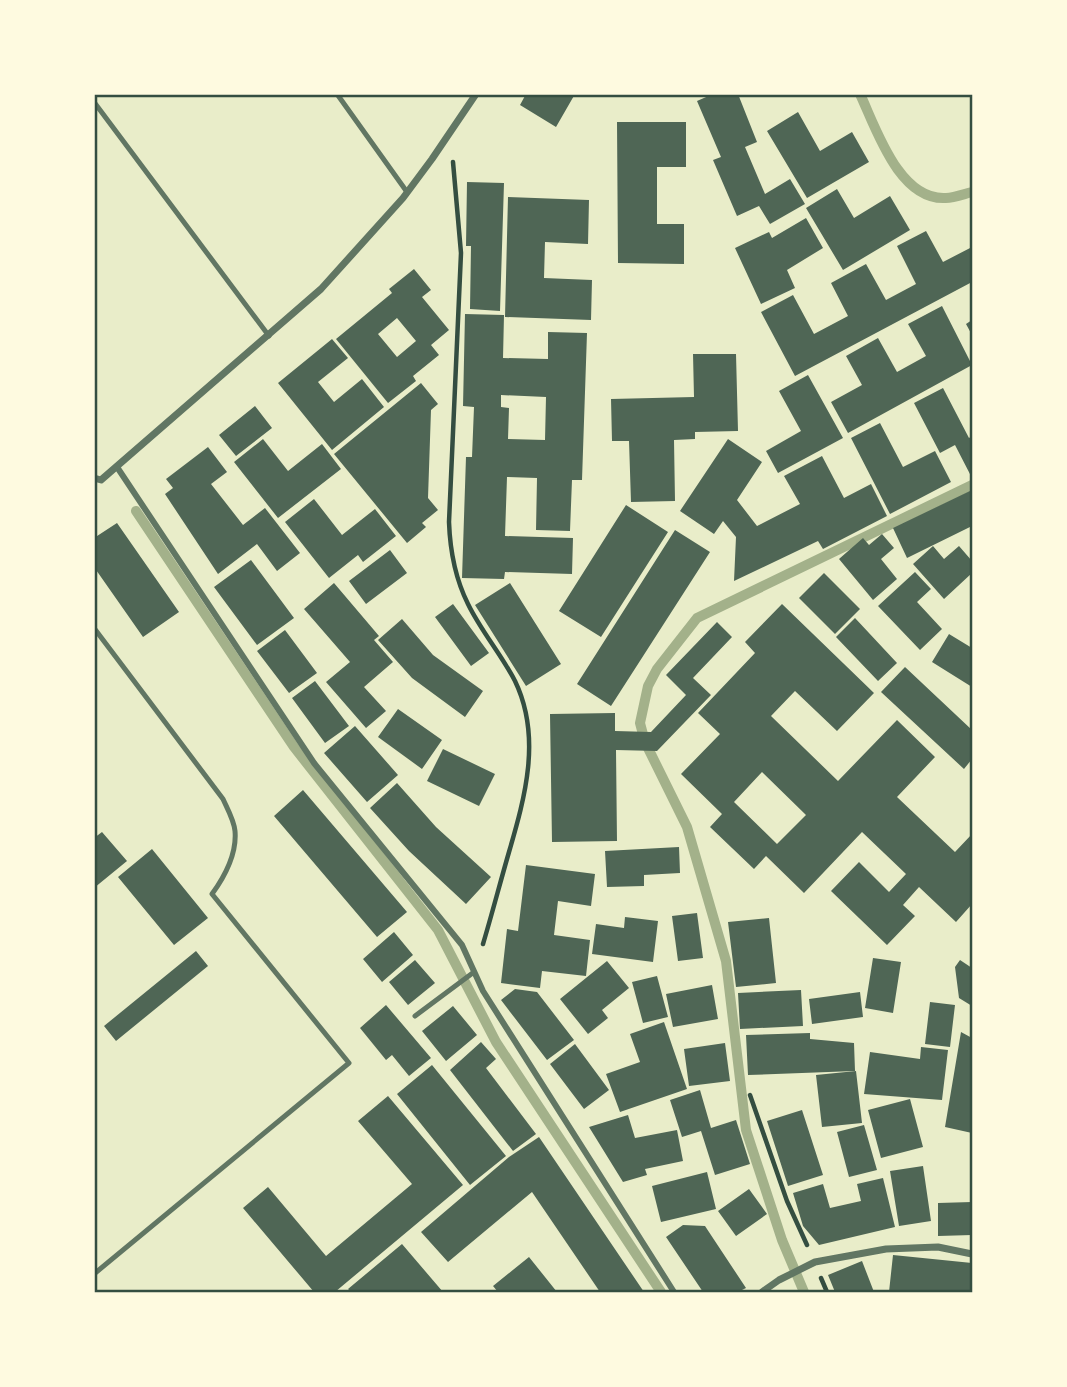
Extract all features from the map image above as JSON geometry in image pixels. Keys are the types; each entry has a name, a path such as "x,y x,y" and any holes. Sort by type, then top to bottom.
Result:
{"street":[{"path":"94,478 101,480 117,467 330,280 407,192 451,134 476,94"},
{"path":"117,467 314,764 462,945 497,1014 674,1293"},
{"path":"762,1293 779,1280 815,1262 886,1249 938,1247 972,1254"}],"lane":[{"path":"337,94 407,192"},
{"path":"94,102 269,336"},
{"path":"94,1274 349,1063 212,894 230,865 234,847 235,829 223,799 95,630"},
{"path":"415,1016 474,972"}],"path":[{"path":"451,134 461,253 450,544 453,565 468,604 515,682 527,722 529,747 526,793 474,972"},
{"path":"750,1095 787,1201 815,1262"}],"building":[{"path":"526,94 575,94 556,127 520,105"},
{"path":"713,94 738,94 757,142 745,147 765,194 790,179 805,204 770,224 759,206 737,216 713,160 721,157 697,101"},
{"path":"798,112 820,151 852,132 869,162 807,198 767,131"},
{"path":"617,122 686,122 686,167 657,167 657,224 684,224 684,264 618,263"},
{"path":"467,182 504,183 500,311 470,309 471,246 466,246"},
{"path":"837,189 854,218 890,196 910,230 843,270 806,208"},
{"path":"508,197 589,200 588,244 545,242 544,278 592,280 591,320 505,317"},
{"path":"806,218 823,248 787,270 795,288 761,304 735,248 769,232 772,238"},
{"path":"926,231 943,262 972,247 972,282 795,376 761,312 793,295 814,334 848,316 831,283 866,264 886,300 916,284 897,246"},
{"path":"414,269 431,290 422,297 449,330 431,345 439,355 413,376 416,381 388,403 336,339 392,293 389,289","holes":["397,318 416,341 397,357 378,334"]},
{"path":"942,306 972,365 848,433 831,402 862,385 846,356 878,338 897,372 926,356 908,324"},
{"path":"465,314 504,315 503,358 548,359 548,332 587,333 582,480 572,480 570,531 536,530 537,478 507,477 505,536 573,538 572,574 505,572 504,579 462,578 466,457 472,457 474,407 463,406","holes":["501,395 546,397 545,440 508,439 509,408 501,407"]},
{"path":"972,320 972,335 966,324"},
{"path":"332,339 348,358 318,382 334,402 362,379 384,407 332,450 278,383"},
{"path":"693,354 736,354 738,431 695,432 695,439 674,440 675,501 631,502 629,441 612,441 611,399 694,397"},
{"path":"808,375 843,438 778,473 766,451 801,431 779,391"},
{"path":"421,383 438,404 431,410 428,498 438,510 422,523 426,527 407,543 334,454"},
{"path":"943,388 969,438 972,436 972,478 955,445 940,453 914,403"},
{"path":"255,406 272,428 236,456 219,435"},
{"path":"880,423 903,467 935,451 951,482 890,514 851,438"},
{"path":"263,439 288,471 322,444 341,469 278,518 234,462"},
{"path":"728,439 762,462 737,500 757,526 800,504 784,476 822,456 844,498 871,484 887,516 823,549 818,541 734,581 736,537 723,521 714,534 680,511"},
{"path":"208,447 227,472 211,484 243,525 265,508 300,553 277,571 257,544 218,574 165,494 173,488 166,479"},
{"path":"972,490 972,526 907,558 893,528"},
{"path":"314,499 342,535 375,509 396,536 363,562 358,555 329,578 285,522"},
{"path":"626,505 668,532 601,637 559,611"},
{"path":"117,523 179,612 143,637 94,567 94,538"},
{"path":"675,530 710,552 611,706 577,684"},
{"path":"882,534 894,548 881,559 897,579 873,600 839,559 863,538 869,545"},
{"path":"933,546 944,559 959,546 972,561 972,573 944,599 913,564"},
{"path":"390,550 407,573 366,604 349,581"},
{"path":"251,560 294,618 257,645 214,587"},
{"path":"915,572 931,589 917,602 942,629 920,650 878,606"},
{"path":"824,573 860,609 835,634 799,598"},
{"path":"334,583 379,636 374,640 393,662 364,687 386,711 366,728 326,682 350,662 304,609"},
{"path":"510,583 561,664 526,686 475,605"},
{"path":"453,604 489,653 471,666 435,617"},
{"path":"782,604 874,693 837,731 795,691 771,716 838,781 897,720 935,757 897,797 955,852 972,834 972,904 956,922 919,887 903,905 915,916 887,945 831,891 859,862 889,892 906,874 862,832 804,893 766,856 754,869 710,827 722,814 681,774 720,734 698,713 755,653 745,642","holes":["762,772 806,815 777,844 734,802"]},
{"path":"855,618 897,663 878,681 836,637"},
{"path":"402,619 433,655 483,691 465,717 412,678 378,640"},
{"path":"717,622 732,637 693,678 711,695 657,751 616,750 617,841 552,842 550,714 615,713 615,731 651,732 686,695 666,675"},
{"path":"285,630 317,673 289,693 257,651"},
{"path":"949,634 972,648 972,687 932,662"},
{"path":"905,667 972,730 972,759 964,769 881,692"},
{"path":"315,681 349,726 325,743 292,698"},
{"path":"398,709 442,740 422,769 378,737"},
{"path":"355,726 398,775 367,802 324,753"},
{"path":"443,749 495,774 479,806 427,781"},
{"path":"397,783 436,827 491,877 466,904 409,851 370,808"},
{"path":"303,790 407,912 377,937 274,816"},
{"path":"102,832 127,861 94,888 94,838"},
{"path":"679,847 680,873 644,875 644,886 607,887 605,851"},
{"path":"152,849 208,918 174,945 118,877"},
{"path":"526,865 595,874 591,906 558,901 554,935 590,940 586,976 542,971 540,988 501,983 507,929 518,931"},
{"path":"697,913 703,958 678,961 672,916"},
{"path":"625,917 658,921 653,962 592,954 596,924 624,928"},
{"path":"769,918 776,983 736,987 728,922"},
{"path":"394,932 413,955 382,982 363,959"},
{"path":"196,951 208,966 116,1041 104,1026"},
{"path":"873,958 901,962 893,1013 865,1008"},
{"path":"415,960 435,983 408,1005 389,982"},
{"path":"960,960 972,968 972,1006 959,998 955,967"},
{"path":"607,961 629,988 602,1010 608,1018 588,1034 560,999"},
{"path":"657,976 668,1017 643,1023 632,982"},
{"path":"712,985 718,1019 673,1027 666,994"},
{"path":"515,989 537,992 574,1040 547,1060 501,1000"},
{"path":"801,990 803,1026 740,1029 738,993"},
{"path":"860,992 863,1017 812,1024 809,999"},
{"path":"930,1002 955,1005 950,1047 925,1044"},
{"path":"386,1005 431,1058 409,1076 392,1055 386,1060 360,1028"},
{"path":"453,1006 477,1035 446,1061 422,1031"},
{"path":"664,1022 687,1089 620,1112 606,1074 640,1062 630,1034"},
{"path":"961,1032 972,1038 972,1133 945,1127"},
{"path":"810,1033 810,1039 854,1043 855,1071 748,1075 746,1035"},
{"path":"481,1042 496,1059 486,1068 536,1134 513,1151 450,1070"},
{"path":"725,1043 730,1081 689,1086 684,1049"},
{"path":"575,1044 609,1090 584,1109 550,1064"},
{"path":"921,1047 948,1050 942,1100 864,1094 870,1052 920,1059"},
{"path":"432,1065 506,1156 470,1185 397,1094"},
{"path":"856,1071 862,1123 822,1127 816,1075"},
{"path":"700,1090 711,1128 736,1120 750,1164 715,1175 701,1131 682,1137 670,1100"},
{"path":"388,1096 463,1185 335,1292 314,1292 243,1208 268,1187 326,1256 412,1184 358,1121"},
{"path":"910,1099 923,1147 881,1158 868,1110"},
{"path":"802,1110 823,1175 788,1186 767,1121"},
{"path":"628,1115 635,1138 677,1130 683,1161 645,1169 647,1175 623,1182 589,1127"},
{"path":"864,1125 877,1170 849,1177 837,1132"},
{"path":"539,1137 644,1292 600,1292 532,1192 448,1262 421,1232 509,1157"},
{"path":"923,1166 931,1221 899,1226 890,1171"},
{"path":"707,1172 716,1209 661,1222 652,1186"},
{"path":"883,1178 895,1227 819,1245 803,1226 793,1193 823,1184 830,1208 861,1201 857,1184"},
{"path":"749,1189 767,1214 736,1236 718,1211"},
{"path":"972,1202 972,1235 938,1236 938,1203"},
{"path":"683,1225 705,1226 746,1288 738,1292 703,1292 666,1237"},
{"path":"402,1244 443,1292 351,1292 348,1289"},
{"path":"893,1255 972,1263 972,1292 889,1292"},
{"path":"529,1257 557,1292 498,1292 493,1286"},
{"path":"862,1261 874,1292 835,1292 828,1275"}],"waterway":[{"path":"860,94 891,160 915,188 929,196 946,198 972,192"},
{"path":"804,1292 782,1240 746,1130 726,961 687,827 645,742 640,723 648,686 657,669 697,618 972,485"},
{"path":"136,511 294,747 438,930 496,1042 661,1292"}]}
